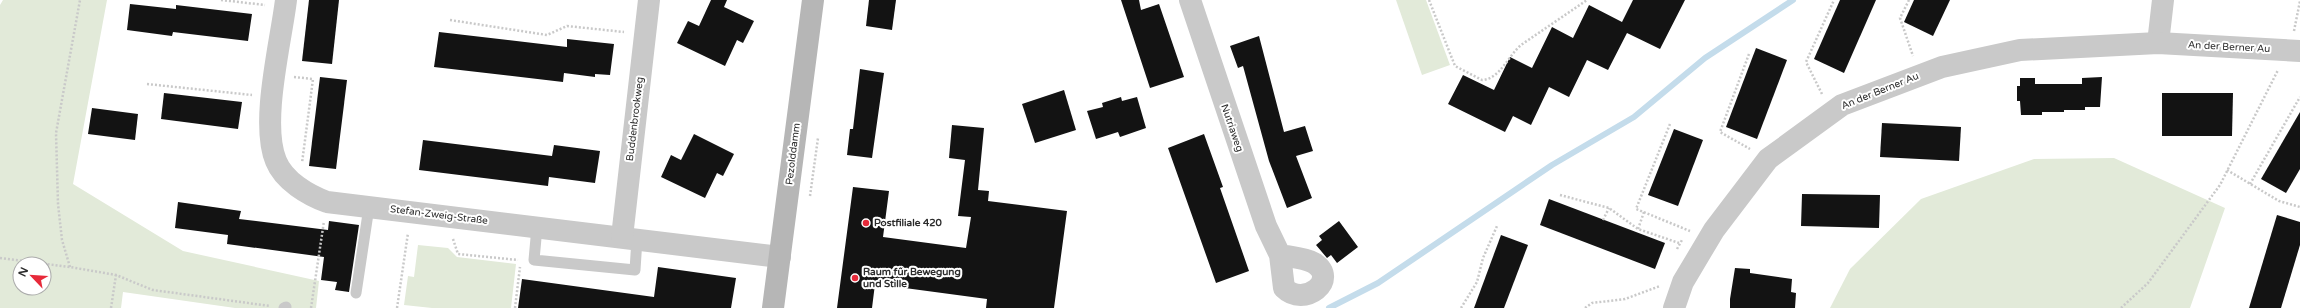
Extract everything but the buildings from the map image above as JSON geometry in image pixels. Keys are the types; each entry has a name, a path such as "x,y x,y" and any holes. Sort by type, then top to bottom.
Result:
{"street":[{"name":"Buddenbrookweg","path":"630,238 645,35 649,0"},
{"name":"Pezolddamm","path":"774,308 813,0"},
{"name":"Nutriaweg","path":"1190,0 1266,226 1280,255"},
{"path":"2158,43 2163,0"},
{"name":"Stefan-Zweig-Straße","path":"285,4 272,97 269,135 276,162 299,188 310,196 327,202 780,257"},
{"name":"An der Berner Au","path":"1674,308 1683,282 1709,239 1768,158 1842,105 1942,67 2020,50 2158,43 2296,51"}],"lane":[{"path":"356,293 369,207"},
{"path":"537,227 534,260 635,270 630,238"}],"path":[{"path":"70,267 62,240 58,204 56,134 80,0"},
{"path":"221,0 285,4"},
{"path":"1429,0 1455,66 1482,80 1494,77 1511,53 1521,44 1587,0"},
{"path":"1824,98 1806,62 1834,0"},
{"path":"1909,0 1900,18 1914,60"},
{"path":"2121,308 2148,283 2220,185 2277,71 2296,51 2300,1"},
{"path":"450,20 547,35 567,26 645,35"},
{"path":"1749,54 1720,132 1752,150"},
{"path":"275,75 313,79 299,188"},
{"path":"147,84 272,97"},
{"path":"2250,184 2300,97"},
{"path":"1670,124 1636,209 1709,239"},
{"path":"2227,170 2279,201 2300,207"},
{"path":"1560,195 1609,208 1638,229 1679,243"},
{"path":"311,308 327,202"},
{"path":"1603,220 1609,208"},
{"path":"397,308 412,212"},
{"path":"1638,229 1644,212"},
{"path":"1461,308 1478,282 1483,258 1497,226"},
{"path":"408,233 416,234"},
{"path":"446,238 453,239 458,254 521,260"},
{"path":"0,258 70,267 116,275 154,290 241,303 285,307"},
{"path":"111,308 116,275"},
{"path":"1585,308 1592,303 1624,299 1663,285"}],"green space":[{"path":"3,0 107,0 73,184 183,251 319,281 316,308 235,308 123,292 121,308 0,308 0,5"},
{"path":"1396,0 1426,0 1450,65 1422,75"},
{"path":"2114,158 2225,208 2190,308 1830,308 1850,269 1921,199 2034,159"},
{"path":"418,245 448,248 457,257 516,264 511,308 432,308 404,305 408,276 414,277"}],"waterway":[{"path":"1329,308 1378,283 1552,165 1634,117 1705,58 1793,0"}],"place":[{"name":"Postfiliale 420","path":"866,223"},
{"name":"Raum für Bewegung und Stille","path":"855,278"}]}
